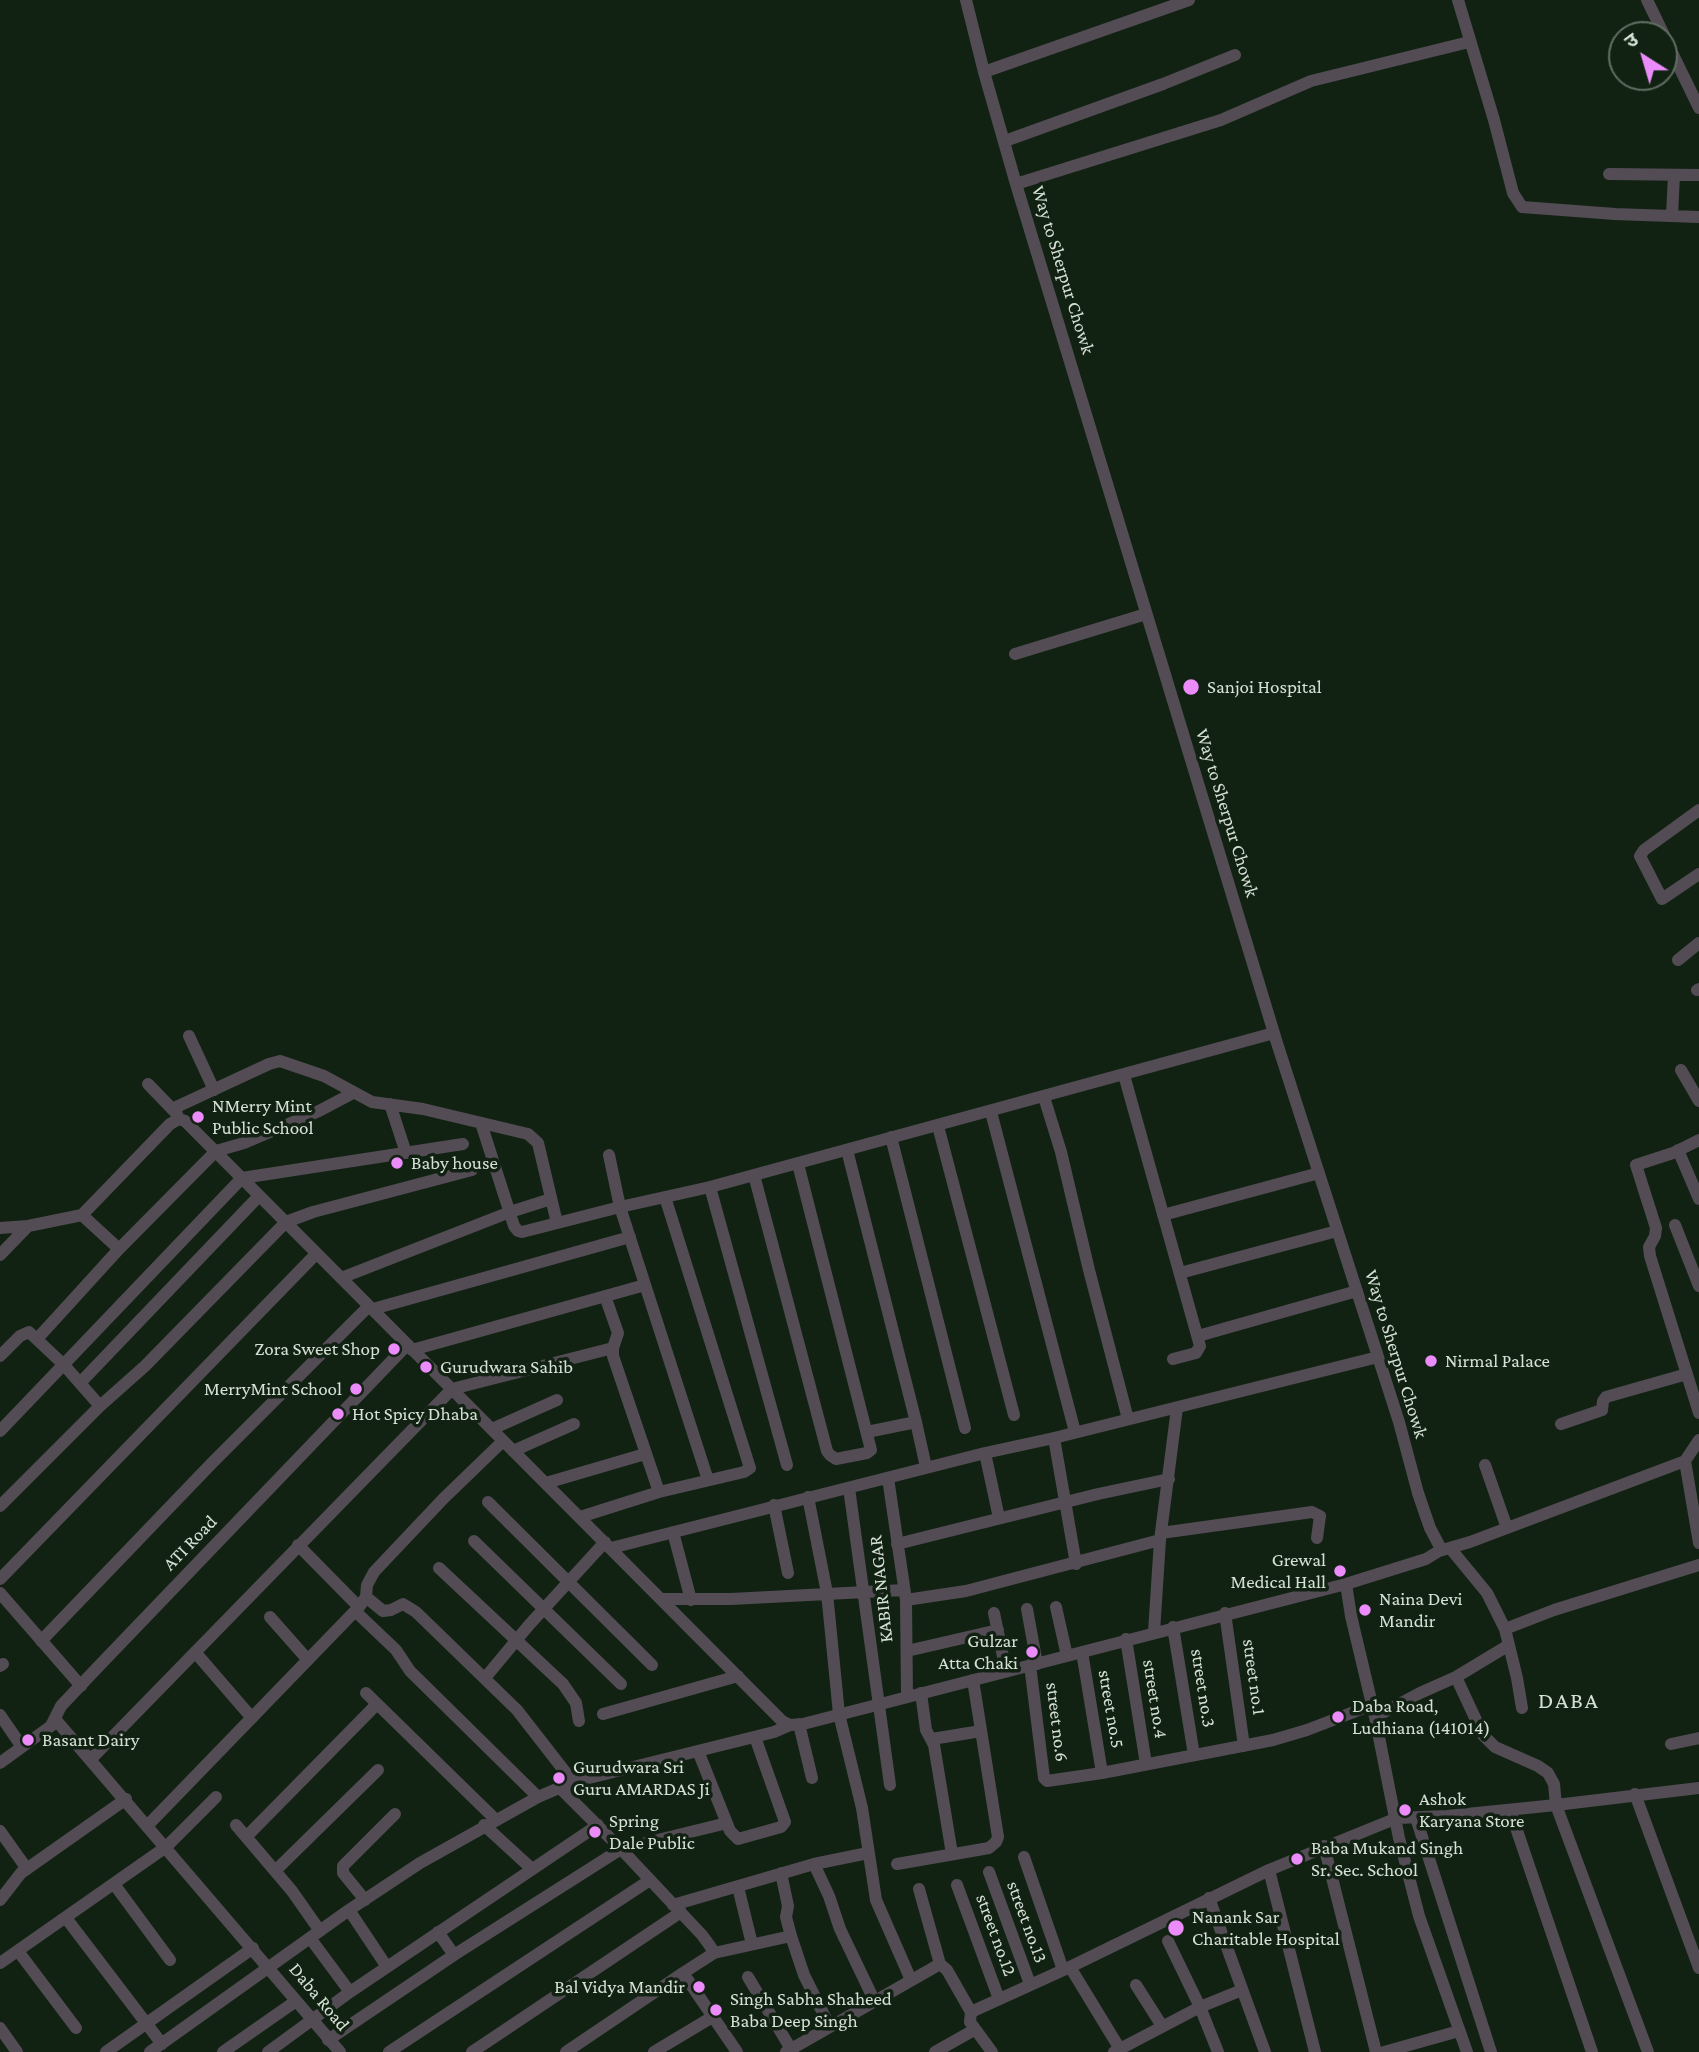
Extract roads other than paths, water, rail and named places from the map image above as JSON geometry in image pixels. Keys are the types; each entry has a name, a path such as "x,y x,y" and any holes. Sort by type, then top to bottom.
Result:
{"street":[{"name":"Way to Sherpur Chowk","path":"966,0 1016,184 1146,614 1274,1033 1399,1422 1418,1493 1440,1547 1487,1593 1505,1629 1522,1708"},
{"path":"984,72 1189,0"},
{"path":"1458,0 1513,193 1522,207 1699,217"},
{"path":"1647,0 1657,21"},
{"path":"1016,184 1220,120 1311,81 1469,41"},
{"path":"1005,141 1235,55"},
{"path":"1678,64 1699,108"},
{"path":"1609,174 1699,175"},
{"path":"1672,216 1674,175"},
{"path":"1015,654 1146,614"},
{"path":"1699,810 1644,850 1640,856 1662,899 1699,874"},
{"path":"1678,960 1699,943"},
{"path":"481,1123 518,1231 798,1164 1274,1033"},
{"path":"189,1036 214,1090"},
{"path":"172,1109 270,1063 280,1061 324,1076 372,1102 423,1109 533,1137 538,1143 557,1223"},
{"path":"1681,1070 1699,1101"},
{"path":"1124,1075 1198,1336 1199,1350 1173,1359"},
{"path":"148,1084 782,1721 795,1725"},
{"path":"37,1339 119,1249 216,1151 244,1143 354,1093"},
{"path":"1044,1097 1061,1153 1088,1269 1128,1419"},
{"path":"390,1104 406,1153"},
{"path":"991,1112 1075,1432"},
{"path":"0,1228 27,1226 82,1215 170,1124 176,1119 182,1119"},
{"path":"938,1126 1014,1415"},
{"path":"891,1137 965,1428"},
{"path":"1699,1140 1636,1165 1656,1227 1649,1247 1650,1256 1699,1413"},
{"path":"0,1431 242,1178 463,1144"},
{"path":"847,1150 926,1467"},
{"path":"1678,1150 1699,1199"},
{"path":"609,1155 620,1207 708,1480"},
{"path":"754,1175 830,1455 836,1459 869,1452 871,1450 867,1432 798,1164"},
{"path":"0,1506 100,1406 145,1366 286,1222 313,1212 472,1170"},
{"path":"1163,1215 1318,1173"},
{"path":"710,1187 787,1465"},
{"path":"80,1383 259,1196"},
{"path":"580,1517 659,1492 747,1471 749,1465 665,1197"},
{"path":"341,1278 510,1212 551,1199"},
{"path":"82,1215 119,1249"},
{"path":"1675,1225 1699,1286"},
{"path":"0,1255 27,1226"},
{"path":"1180,1273 1337,1231"},
{"path":"41,1641 212,1463 371,1308 630,1237"},
{"path":"0,1579 316,1254"},
{"path":"410,1348 645,1285"},
{"path":"1198,1336 1356,1291"},
{"path":"605,1296 618,1333 613,1356 659,1492"},
{"path":"0,1356 24,1333 29,1332 64,1365 100,1406"},
{"name":"ATI Road","path":"0,1763 47,1730 61,1706 410,1348"},
{"path":"91,1759 452,1389 613,1348"},
{"path":"485,1678 569,1580 608,1545 673,1532 985,1452 1054,1438 1378,1357"},
{"path":"1561,1424 1602,1410 1606,1397 1686,1374"},
{"path":"492,1429 557,1400"},
{"path":"1153,1632 1160,1536 1177,1408"},
{"path":"867,1432 916,1422"},
{"path":"513,1451 574,1424"},
{"path":"1054,1438 1076,1564"},
{"path":"150,2052 349,1910 420,1863 490,1822 559,1787 1346,1584 1426,1559 1685,1461 1699,1440"},
{"path":"148,1825 360,1605 374,1572 503,1441"},
{"path":"985,1452 999,1518"},
{"path":"546,1483 645,1454"},
{"path":"1685,1461 1699,1543"},
{"path":"1485,1465 1507,1528"},
{"name":"KABIR NAGAR","path":"888,1478 905,1595 907,1696"},
{"path":"897,1544 1169,1479"},
{"path":"849,1488 890,1785"},
{"path":"808,1497 827,1593 839,1714 862,1808 876,1900 911,1980"},
{"path":"488,1502 652,1665"},
{"path":"774,1505 788,1573"},
{"path":"662,1599 827,1593 905,1595 966,1591 1076,1564 1160,1536 1312,1512 1320,1516 1317,1538"},
{"path":"673,1532 691,1600"},
{"path":"474,1541 621,1684"},
{"path":"298,1545 360,1605 410,1671 538,1797"},
{"path":"1505,1629 1554,1610 1699,1564"},
{"path":"439,1568 568,1689 576,1703 579,1721"},
{"path":"1346,1584 1397,1818 1399,1838 1419,1916 1466,2052"},
{"path":"0,1593 81,1686"},
{"path":"360,1605 383,1611 403,1604 409,1606 517,1710 573,1782"},
{"path":"1056,1607 1067,1656"},
{"name":"street no.6","path":"1027,1609 1044,1778 1049,1781 1102,1773"},
{"path":"994,1613 1006,1671"},
{"name":"street no.1","path":"1225,1614 1244,1746"},
{"path":"270,1617 308,1660"},
{"name":"street no.3","path":"1173,1627 1194,1755"},
{"path":"907,1651 998,1630"},
{"name":"street no.4","path":"1126,1639 1146,1764"},
{"path":"1102,1773 1244,1746 1374,1711 1456,1677 1509,1645"},
{"path":"195,1652 252,1718"},
{"name":"street no.5","path":"1082,1652 1102,1773"},
{"path":"603,1714 738,1676"},
{"path":"1456,1677 1483,1735 1495,1747 1538,1766 1548,1773 1554,1784 1556,1805 1648,2052"},
{"path":"897,1864 989,1848 996,1842 998,1837 973,1680"},
{"path":"366,1693 532,1869"},
{"path":"921,1693 924,1724 932,1739 952,1854"},
{"path":"247,1836 377,1704"},
{"path":"0,1716 22,1747"},
{"name":"Daba Road","path":"55,1719 340,2052"},
{"path":"795,1725 813,1778"},
{"path":"932,1739 981,1731"},
{"path":"698,1751 727,1823 733,1836 738,1839 781,1827 785,1822 755,1737"},
{"path":"1671,1744 1699,1738"},
{"path":"275,1871 378,1770"},
{"path":"559,1787 702,1934 714,1953"},
{"path":"992,2052 974,2030 969,2018 971,2012 1269,1870 1397,1818 1510,1810 1699,1788"},
{"path":"1634,1794 1699,1968"},
{"path":"0,1963 166,1847 216,1797"},
{"path":"0,1900 15,1879 27,1869 126,1799"},
{"path":"1510,1810 1592,2052"},
{"path":"365,1899 343,1873 343,1866 396,1814"},
{"path":"1416,1818 1491,2052"},
{"path":"328,2040 454,1955 621,1849 727,1823"},
{"path":"236,1825 275,1871 350,1992"},
{"path":"268,2052 350,1992 598,1825"},
{"path":"0,1832 27,1869"},
{"path":"1324,1846 1376,2052"},
{"path":"472,2052 677,1908 781,1873 868,1853"},
{"path":"1024,1857 1066,1969 1125,2049 1162,2026 1242,1990"},
{"path":"814,1864 840,1929 875,2002"},
{"path":"1269,1870 1315,2052"},
{"name":"street no.13","path":"989,1872 1030,1984"},
{"path":"781,1873 791,1936 804,1975 830,2027"},
{"path":"389,2052 650,1880"},
{"path":"114,1884 170,1959"},
{"name":"street no.12","path":"957,1885 999,1999"},
{"path":"738,1886 752,1944"},
{"path":"919,1889 940,1964 947,1970 971,2012"},
{"path":"1209,1898 1265,2052"},
{"path":"349,1910 387,1967"},
{"path":"66,1918 162,2044"},
{"path":"438,1932 454,1955"},
{"path":"569,2051 714,1953 791,1936"},
{"path":"1168,1941 1218,2052"},
{"path":"106,2052 253,1948"},
{"path":"18,1951 76,2028"},
{"path":"748,1977 788,2051 940,1964"},
{"path":"683,1973 737,2052"},
{"path":"1136,1985 1162,2026"},
{"path":"222,2052 296,2001"},
{"path":"654,2052 714,2016"},
{"path":"0,2028 17,2052"},
{"path":"935,2052 974,2030"},
{"path":"1384,2052 1459,2031"}],"place":[{"name":"Sanjoi Hospital","path":"1191,687"},
{"name":"NMerry Mint Public School","path":"198,1117"},
{"name":"Baby house","path":"397,1163"},
{"name":"Zora Sweet Shop","path":"394,1349"},
{"name":"Nirmal Palace","path":"1431,1361"},
{"name":"Gurudwara Sahib","path":"426,1367"},
{"name":"MerryMint School","path":"356,1389"},
{"name":"Hot Spicy Dhaba","path":"338,1414"},
{"name":"Grewal Medical Hall","path":"1340,1571"},
{"name":"Naina Devi Mandir","path":"1365,1610"},
{"name":"Gulzar Atta Chaki","path":"1032,1652"},
{"name":"Daba Road, Ludhiana (141014)","path":"1338,1717"},
{"name":"Basant Dairy","path":"28,1740"},
{"name":"Gurudwara Sri Guru AMARDAS Ji","path":"559,1778"},
{"name":"Ashok Karyana Store","path":"1405,1810"},
{"name":"Spring Dale Public","path":"595,1832"},
{"name":"Baba Mukand Singh Sr. Sec. School","path":"1297,1859"},
{"name":"Nanank Sar Charitable Hospital","path":"1176,1928"},
{"name":"Bal Vidya Mandir","path":"699,1987"},
{"name":"Singh Sabha Shaheed Baba Deep Singh","path":"716,2010"}],"district":[{"name":"DABA","path":"1569,1701"}]}
